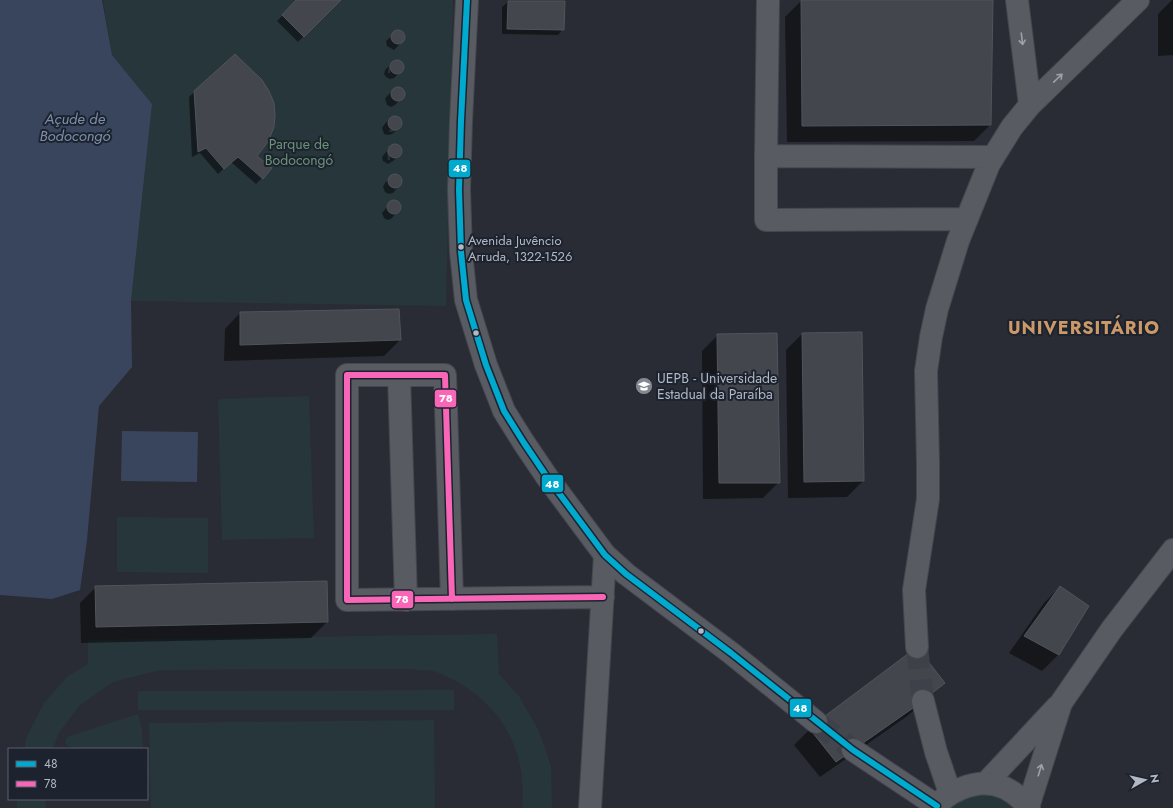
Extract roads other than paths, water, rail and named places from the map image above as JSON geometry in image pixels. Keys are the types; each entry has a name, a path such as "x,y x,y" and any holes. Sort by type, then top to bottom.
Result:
{"street":[{"path":"467,0 459,190 460,252 466,300 486,365 504,411 547,477 605,555 626,574 731,654 816,722"},
{"path":"768,0 766,220 967,219"},
{"path":"1017,0 1030,105"},
{"path":"917,647 914,590 928,499 926,371 930,337 937,308 954,254 989,164 1012,126 1030,105 1138,0"},
{"path":"766,156 993,157"},
{"path":"452,599 445,375 347,375 347,600 406,600 603,597"},
{"path":"399,375 406,600"},
{"path":"986,783 1061,703 1112,629 1173,550"},
{"path":"590,808 605,555"},
{"path":"923,701 936,752 941,802"},
{"path":"1029,808 1061,703"},
{"path":"853,750 941,802"},
{"path":"941,802 970,784 986,783 1002,787 1017,794 1029,808"}],"water":[{"name":"Açude de Bodocongó","path":"0,0 102,0 112,55 152,104 131,301 132,367 99,406 87,540 80,590 52,599 0,595"},
{"path":"122,431 198,432 197,482 121,481"}],"tunnel":[{"path":"917,647 923,701"},
{"path":"816,722 853,750"}],"place":[{"name":"Avenida Juvêncio Arruda, 1322-1526","path":"461,247"},
{"name":"UEPB - Universidade Estadual da Paraíba","path":"644,386"}],"district":[{"name":"UNIVERSITÁRIO","path":"1084,328"}],"park label":[{"name":"Parque de Bodocongó","path":"299,152"}]}
